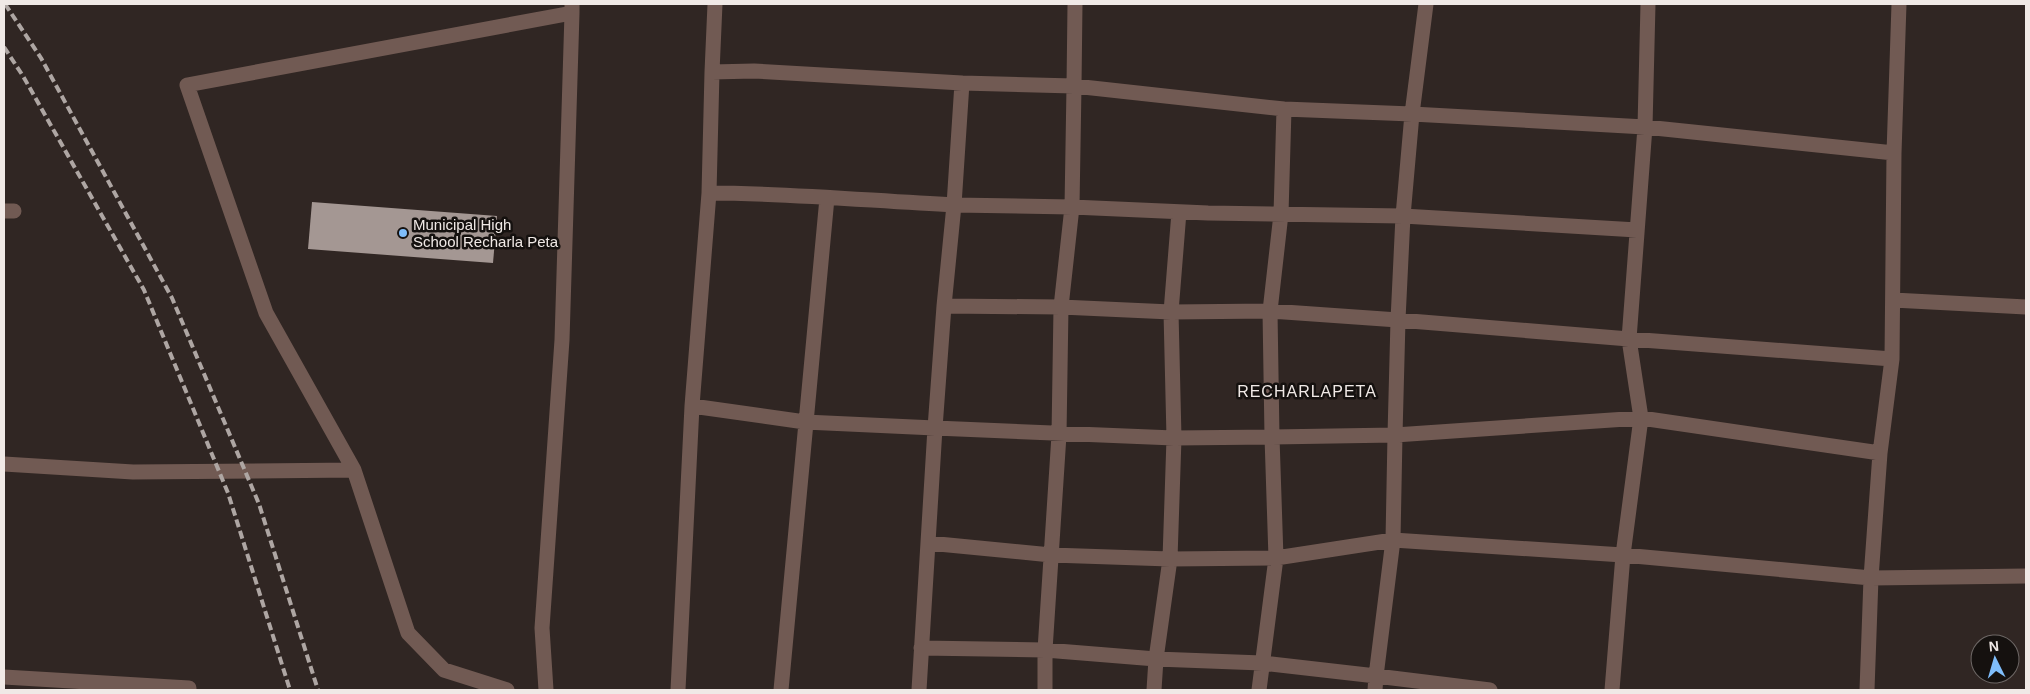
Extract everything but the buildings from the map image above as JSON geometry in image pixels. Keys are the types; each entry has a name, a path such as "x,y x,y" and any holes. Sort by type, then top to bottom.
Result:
{"street":[{"path":"678,690 692,406 709,193 715,4"},
{"path":"1045,690 1045,650 1059,435 1061,307 1072,207 1074,4"},
{"path":"1375,683 1393,540 1398,320 1404,216 1412,114 1426,4"},
{"path":"1612,690 1623,554 1641,418 1628,339 1645,127 1648,4"},
{"path":"1867,690 1871,578 1880,453 1892,359 1894,152 1899,4"},
{"path":"506,690 444,670 408,632 354,470 266,313 187,85 572,8 562,340 542,628 546,690"},
{"path":"712,72 754,71 962,83 1074,86 1284,109 1645,127 1894,152"},
{"path":"919,690 935,428 962,83"},
{"path":"1259,690 1276,558 1270,311 1281,214 1284,109"},
{"path":"709,193 751,193 954,204 1179,212 1404,216 1637,230"},
{"path":"781,690 827,198"},
{"path":"1154,690 1156,660 1170,559 1174,438 1171,312 1179,212"},
{"path":"1893,300 2026,307"},
{"path":"944,306 1061,307 1171,312 1270,311 1892,359"},
{"path":"692,406 805,422 1059,435 1174,438 1395,435 1641,418 1880,453"},
{"path":"4,464 133,472 354,470"},
{"path":"928,543 1051,554 1170,559 1276,558 1393,540 1623,554 1871,578 2026,576"},
{"path":"921,648 1045,650 1156,660 1262,663 1375,683 1490,690"},
{"path":"4,677 189,688"}],"railway":[{"path":"5,4 41,58 172,298 259,504 318,690"},
{"path":"4,47 23,76 144,290 228,493 290,690"}],"place":[{"name":"Municipal High School Recharla Peta","path":"403,233"}],"district":[{"name":"RECHARLAPETA","path":"1307,391"}]}
